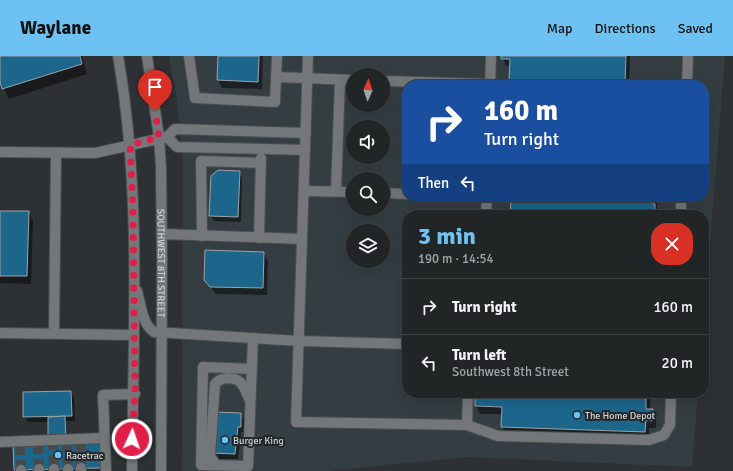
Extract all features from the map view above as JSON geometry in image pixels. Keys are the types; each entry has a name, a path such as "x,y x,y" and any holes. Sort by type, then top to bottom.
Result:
{"street":[{"path":"118,56 130,145 133,212 133,335 135,394 132,471"},
{"name":"SOUTHWEST 8TH STREET","path":"147,56 163,137 161,471"},
{"path":"189,56 195,98 275,102 277,56"},
{"path":"308,56 296,422 468,425 498,436 648,440 664,435 670,424 671,398"},
{"path":"490,80 491,56"},
{"path":"687,80 688,56"},
{"path":"276,77 346,80"},
{"path":"336,191 340,80"},
{"path":"390,81 402,82"},
{"path":"0,152 95,153 163,137 175,129 306,133"},
{"path":"163,137 177,147 305,150"},
{"path":"259,238 261,149"},
{"path":"54,333 56,153"},
{"path":"202,236 201,161 261,163"},
{"path":"304,190 346,192"},
{"path":"390,193 402,194"},
{"path":"162,234 302,240"},
{"path":"133,280 145,321 154,332 299,341 402,344"},
{"path":"0,333 133,335"},
{"path":"251,369 203,367 201,465 248,466 253,338"},
{"path":"216,465 210,456 215,384 222,378 234,379 240,382 250,400"},
{"path":"106,471 103,395 135,394"},
{"path":"468,398 468,425"},
{"path":"0,442 38,443 105,438"}],"shaded area":[{"path":"169,56 725,56 709,255 709,210 402,210 402,398 698,398 692,467 468,457 327,471 182,471 183,164 177,100"}],"building":[{"path":"0,56 80,56 82,64 2,89 0,82"},
{"path":"218,56 259,56 258,82 217,80"},
{"path":"501,56 626,56 625,80 509,80 510,59 501,59"},
{"path":"218,170 240,171 238,217 209,216 211,176"},
{"path":"511,202 653,202 653,204 655,204 655,210 510,210"},
{"path":"0,211 29,211 27,276 0,276"},
{"path":"205,250 264,252 263,288 210,287 204,280"},
{"path":"71,391 72,416 23,417 23,392"},
{"name":"The Home Depot","path":"475,398 646,398 646,409 653,409 652,421 646,420 645,432 501,427 502,407 475,406"},
{"name":"Burger King","path":"215,412 241,413 241,427 238,427 235,454 213,453"},
{"path":"65,416 66,442 102,442 102,468 14,470 13,445 48,441 48,417"}],"tunnel":[{"path":"53,440 54,469"},
{"path":"67,442 68,469"},
{"path":"81,442 81,468"},
{"path":"38,444 39,469"},
{"path":"20,445 21,470"}],"place":[{"name":"The Home Depot","path":"577,415"},
{"name":"Burger King","path":"225,440"},
{"name":"Racetrac","path":"58,455"}],"route":[{"path":"132,439 135,394 133,335 134,257 130,145 159,137 155,111"}]}
